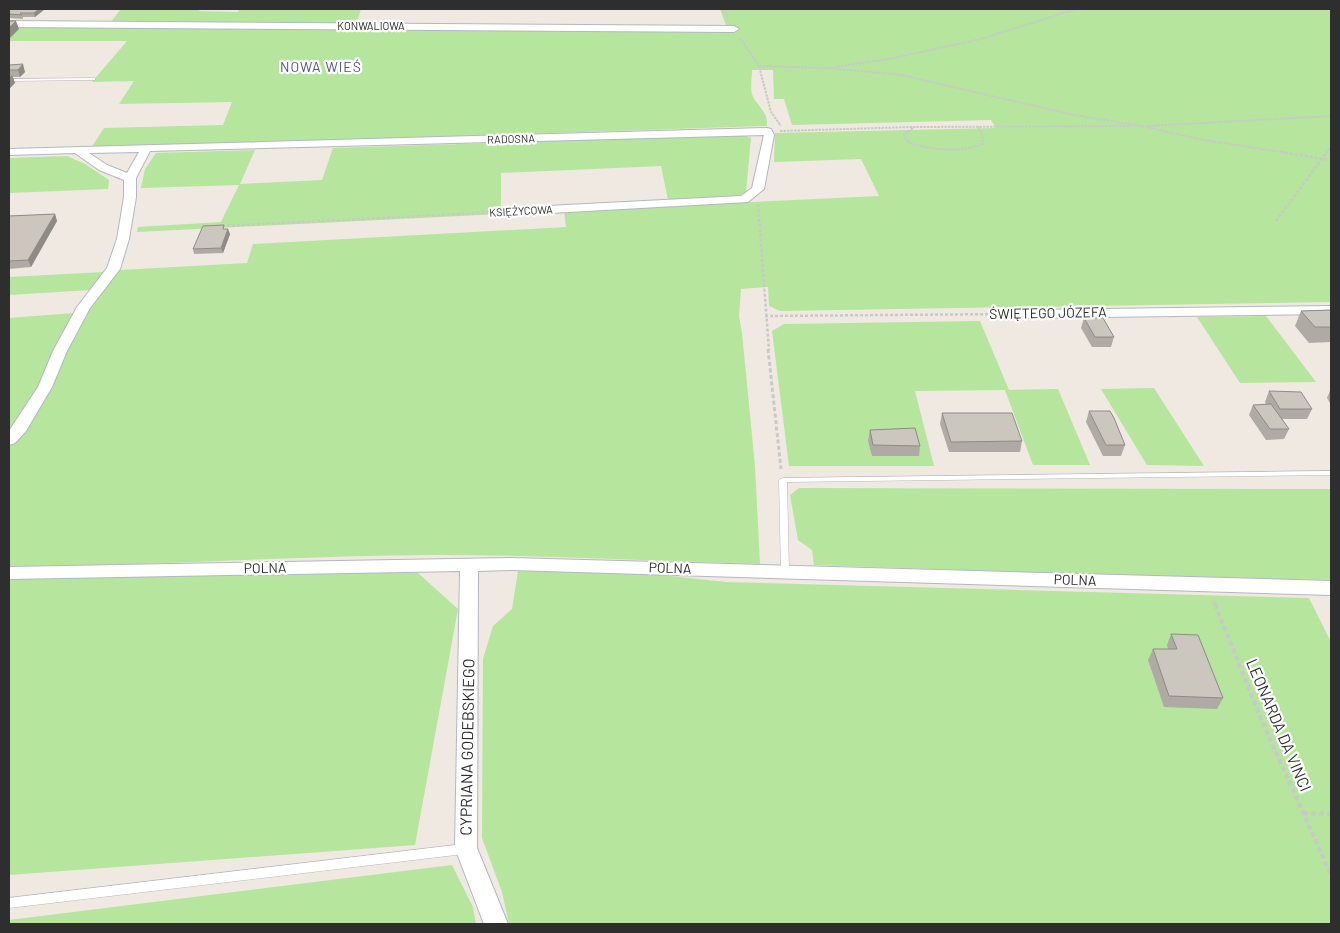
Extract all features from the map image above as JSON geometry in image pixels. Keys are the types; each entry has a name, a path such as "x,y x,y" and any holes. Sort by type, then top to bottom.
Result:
{"street":[{"name":"KONWALIOWA","path":"9,24 734,29"},
{"name":"RADOSNA","path":"9,152 767,131"},
{"path":"758,189 769,135 767,131"},
{"path":"9,440 18,431 44,387 60,351 84,306 113,269 123,239 130,197 130,178 146,149"},
{"path":"79,150 95,163 115,175 130,178"},
{"name":"KSIĘŻYCOWA","path":"551,209 737,200 748,197 758,189"},
{"name":"ŚWIĘTEGO JÓZEFA","path":"1024,314 1331,310"},
{"name":"CYPRIANA GODEBSKIEGO","path":"469,564 466,848 496,924"},
{"name":"POLNA","path":"9,573 512,564 1331,588"}],"lane":[{"path":"9,80 93,79"},
{"path":"785,572 783,480 1331,473"},
{"path":"9,903 466,848"}],"path":[{"path":"724,9 734,29 759,66 771,112 781,125 782,131"},
{"path":"828,68 889,58 981,39 1076,9"},
{"path":"759,66 828,68 901,75 994,95 1074,116 1142,126 1198,139 1331,160"},
{"path":"767,131 978,126 1142,126 1331,116"},
{"path":"913,127 904,136 909,143 925,148 951,150 974,148 983,144 983,138 978,126"},
{"path":"1276,221 1331,147"},
{"path":"758,189 764,316 783,480"},
{"name":"KSIĘŻYCOWA","path":"221,226 551,209"},
{"name":"ŚWIĘTEGO JÓZEFA","path":"764,316 1024,314"},
{"name":"LEONARDA DA VINCI","path":"1207,584 1261,719 1331,875"},
{"path":"1303,814 1331,814"}],"green space":[{"path":"104,9 200,9 199,11 238,12 239,9 361,9 356,25 111,22 120,10"},
{"path":"720,9 1331,9 1331,302 780,311 769,306 768,287 741,289 739,316 755,466 760,564 435,555 9,568 9,318 87,312 102,289 120,270 247,263 253,244 566,227 564,211 879,196 861,159 774,162 775,133 996,128 991,120 792,125 784,99 774,99 773,70 752,70 752,94 766,116 767,126 91,148 104,128 223,125 232,102 119,104 134,81 92,82 127,41 9,41 9,25 727,28"},
{"path":"743,135 751,138 746,192 737,197 668,200 661,166 501,173 501,214 137,232 138,227 221,222 239,185 141,188 145,169 156,153 255,150 240,184 322,180 333,148"},
{"path":"67,156 85,164 109,180 108,189 9,193 9,158"},
{"path":"104,272 90,290 9,295 9,277"},
{"path":"1266,316 1316,382 1240,383 1197,317"},
{"path":"980,321 1009,390 1058,389 1090,465 1033,465 1005,390 915,391 934,466 789,466 772,331 784,324"},
{"path":"1154,388 1204,466 1147,465 1101,389"},
{"path":"799,488 1331,489 1331,580 1141,576 814,565 812,550 798,540 790,495"},
{"path":"518,571 652,574 726,582 1309,598 1331,642 1331,924 509,924 502,892 482,838 483,659 493,626 512,609"},
{"path":"418,573 458,609 415,845 9,875 9,579"},
{"path":"452,865 473,907 476,924 9,924 9,920"}],"building":[{"path":"9,9 39,9 34,13 20,13 22,15 9,14"},
{"path":"9,21 16,21 9,28"},
{"path":"23,64 18,70 9,70 9,65"},
{"path":"55,214 28,260 9,261 9,216"},
{"path":"224,225 223,229 228,229 221,248 193,249 203,226"},
{"path":"1331,310 1331,327 1315,327 1301,311"},
{"path":"1084,318 1103,318 1114,337 1095,337"},
{"path":"1269,391 1301,392 1312,409 1280,409"},
{"path":"1271,404 1289,429 1270,429 1253,405"},
{"path":"1089,411 1110,411 1125,445 1106,445"},
{"path":"942,413 1012,413 1022,441 951,442"},
{"path":"915,428 920,446 873,445 870,430"},
{"path":"1171,634 1198,635 1223,698 1169,696 1153,649 1177,649"}],"district":[{"name":"NOWA WIEŚ","path":"321,67"}]}
